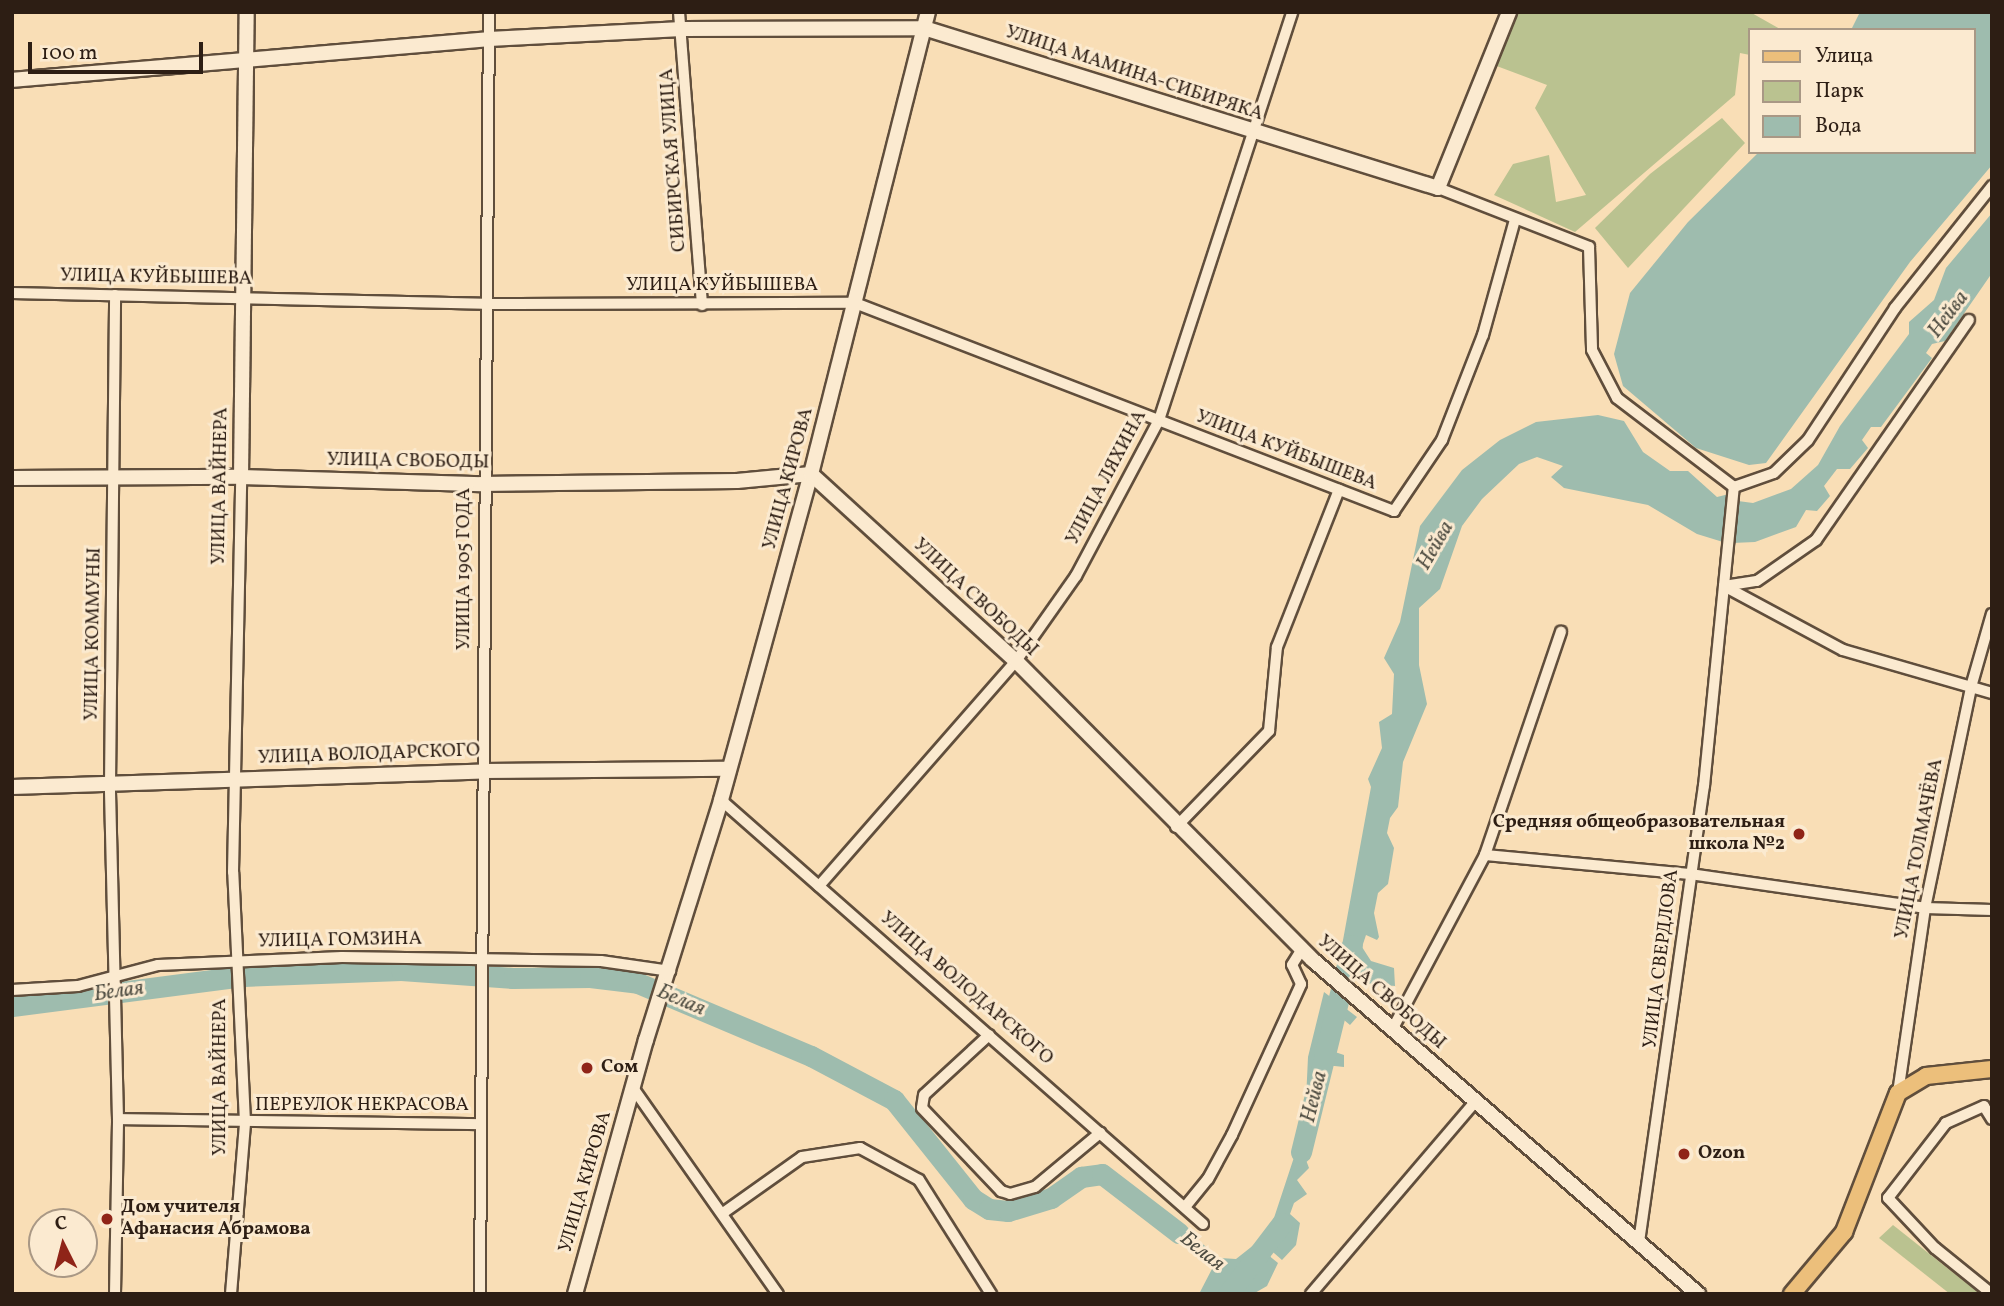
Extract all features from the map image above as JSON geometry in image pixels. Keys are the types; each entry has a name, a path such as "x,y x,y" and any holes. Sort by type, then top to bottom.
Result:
{"main road":[{"name":"УЛИЦА ВАЙНЕРА","path":"241,477 247,12"},
{"name":"УЛИЦА КИРОВА","path":"575,1294 646,1040 676,953 721,800 727,769 811,474 928,12"},
{"path":"1438,188 1509,12"},
{"name":"УЛИЦА МАМИНА-СИБИРЯКА","path":"12,80 247,63 489,39 682,29 924,28 1438,188"},
{"name":"УЛИЦА СВОБОДЫ","path":"12,478 241,477 482,484 737,481 811,474 1016,662 1176,827 1313,960 1698,1294"},
{"name":"УЛИЦА ВОЛОДАРСКОГО","path":"12,787 483,771 727,769"},
{"path":"1793,1294 1844,1232 1898,1093 1926,1076 1992,1069"}],"street":[{"name":"УЛИЦА 1905 ГОДА","path":"481,1124 482,484 489,12"},
{"name":"СИБИРСКАЯ УЛИЦА","path":"679,12 702,305"},
{"name":"УЛИЦА ЛЯХИНА","path":"820,886 1016,662 1076,576 1159,421 1292,12"},
{"path":"1734,488 1774,474 1808,440 1895,308 1992,186"},
{"name":"УЛИЦА МАМИНА-СИБИРЯКА","path":"1438,188 1589,247 1592,350 1617,398 1734,488"},
{"name":"УЛИЦА КУЙБЫШЕВА","path":"12,293 484,304 855,303 1394,511 1442,440 1483,335 1516,220"},
{"name":"УЛИЦА КОММУНЫ","path":"116,295 110,784 118,1119"},
{"path":"1724,586 1757,581 1816,540 1969,320"},
{"name":"УЛИЦА ВАЙНЕРА","path":"231,1294 245,1122 233,872 241,477"},
{"name":"УЛИЦА СВЕРДЛОВА","path":"1639,1242 1704,786 1734,488"},
{"path":"1176,827 1269,731 1277,647 1339,490"},
{"path":"1724,586 1843,650 1992,693"},
{"name":"УЛИЦА ТОЛМАЧЁВА","path":"1898,1093 1925,908 1971,687 1992,614"},
{"path":"1392,1030 1485,855 1560,632"},
{"name":"УЛИЦА ВОЛОДАРСКОГО","path":"721,800 1203,1224"},
{"path":"1485,855 1690,874 1925,908 1992,910"},
{"path":"1185,1207 1208,1179 1232,1135 1301,984 1292,965 1302,949"},
{"name":"УЛИЦА ГОМЗИНА","path":"12,990 78,986 115,973 239,961 482,957 601,961 670,971"},
{"path":"989,1035 924,1096 922,1108 1001,1191 1010,1194 1035,1187 1100,1133"},
{"path":"633,1088 778,1294"},
{"path":"1311,1294 1476,1101"},
{"path":"1992,1119 1984,1106 1947,1123 1888,1198 1935,1248 1992,1294"},
{"path":"115,1294 118,1119"},
{"name":"ПЕРЕУЛОК НЕКРАСОВА","path":"118,1119 481,1124"},
{"path":"480,1294 481,1124"},
{"path":"723,1213 802,1157 860,1148 919,1180 991,1294"}],"green space":[{"path":"1516,12 1750,12 1778,28 1748,28 1748,55 1740,53 1735,95 1575,232 1494,195 1513,164 1549,155 1556,202 1586,195 1535,108 1547,85 1494,65"},
{"path":"1722,118 1745,143 1628,268 1595,228 1650,174"},
{"path":"1893,1225 1980,1294 1950,1294 1879,1238"}],"water":[{"path":"1860,12 1992,12 1992,165 1910,262 1766,463 1749,465 1696,448 1623,386 1614,354 1630,293 1688,222 1757,154 1976,154 1976,28 1852,28"},
{"path":"1992,213 1992,273 1945,341 1932,344 1926,353 1932,358 1881,427 1871,427 1862,440 1868,448 1850,469 1837,469 1824,486 1830,496 1817,511 1806,510 1796,527 1755,542 1732,543 1738,501 1753,503 1791,489 1818,465 1840,426 1909,334 1909,322 1934,300 1946,268"},
{"path":"1598,415 1624,421 1643,452 1670,471 1688,471 1717,497 1729,494 1723,542 1697,534 1648,505 1564,488 1551,477 1563,466 1537,457 1519,464 1482,499 1462,526 1440,589 1419,608 1419,665 1427,704 1403,762 1398,807 1390,818 1387,833 1394,848 1388,884 1378,893 1374,913 1379,937 1377,940 1366,935 1362,947 1371,961 1394,968 1395,986 1360,983 1339,962 1371,787 1368,779 1382,748 1379,722 1392,714 1394,674 1384,658 1400,622 1420,526 1462,470 1500,440 1536,422"},
{"path":"1324,992 1357,1017 1350,1025 1338,1015 1329,1050 1344,1055 1344,1067 1325,1065 1319,1085 1323,1089 1312,1106 1306,1100 1308,1057"},
{"path":"1305,1124 1315,1132 1312,1147 1303,1152 1309,1168 1297,1180 1307,1194 1294,1203 1290,1214 1300,1223 1296,1245 1282,1260 1265,1245"},
{"path":"1158,1216 1168,1216 1220,1258 1236,1259 1255,1244 1278,1263 1267,1286 1253,1294 1199,1294 1213,1267 1163,1230"}],"waterway":[{"name":"Нейва","path":"1301,1152 1352,945"},
{"name":"Белая","path":"12,1006 243,976 401,970 513,978 590,977 638,983 811,1056 894,1100 973,1199 989,1209 1008,1211 1051,1198 1081,1177 1102,1174 1179,1233"},
{"name":"Нейва","path":"1228,1294 1282,1223"}],"place":[{"name":"Средняя общеобразовательная школа №2","path":"1799,834"},
{"name":"Сом","path":"587,1068"},
{"name":"Ozon","path":"1684,1154"},
{"name":"Дом учителя Афанасия Абрамова","path":"107,1219"}]}
